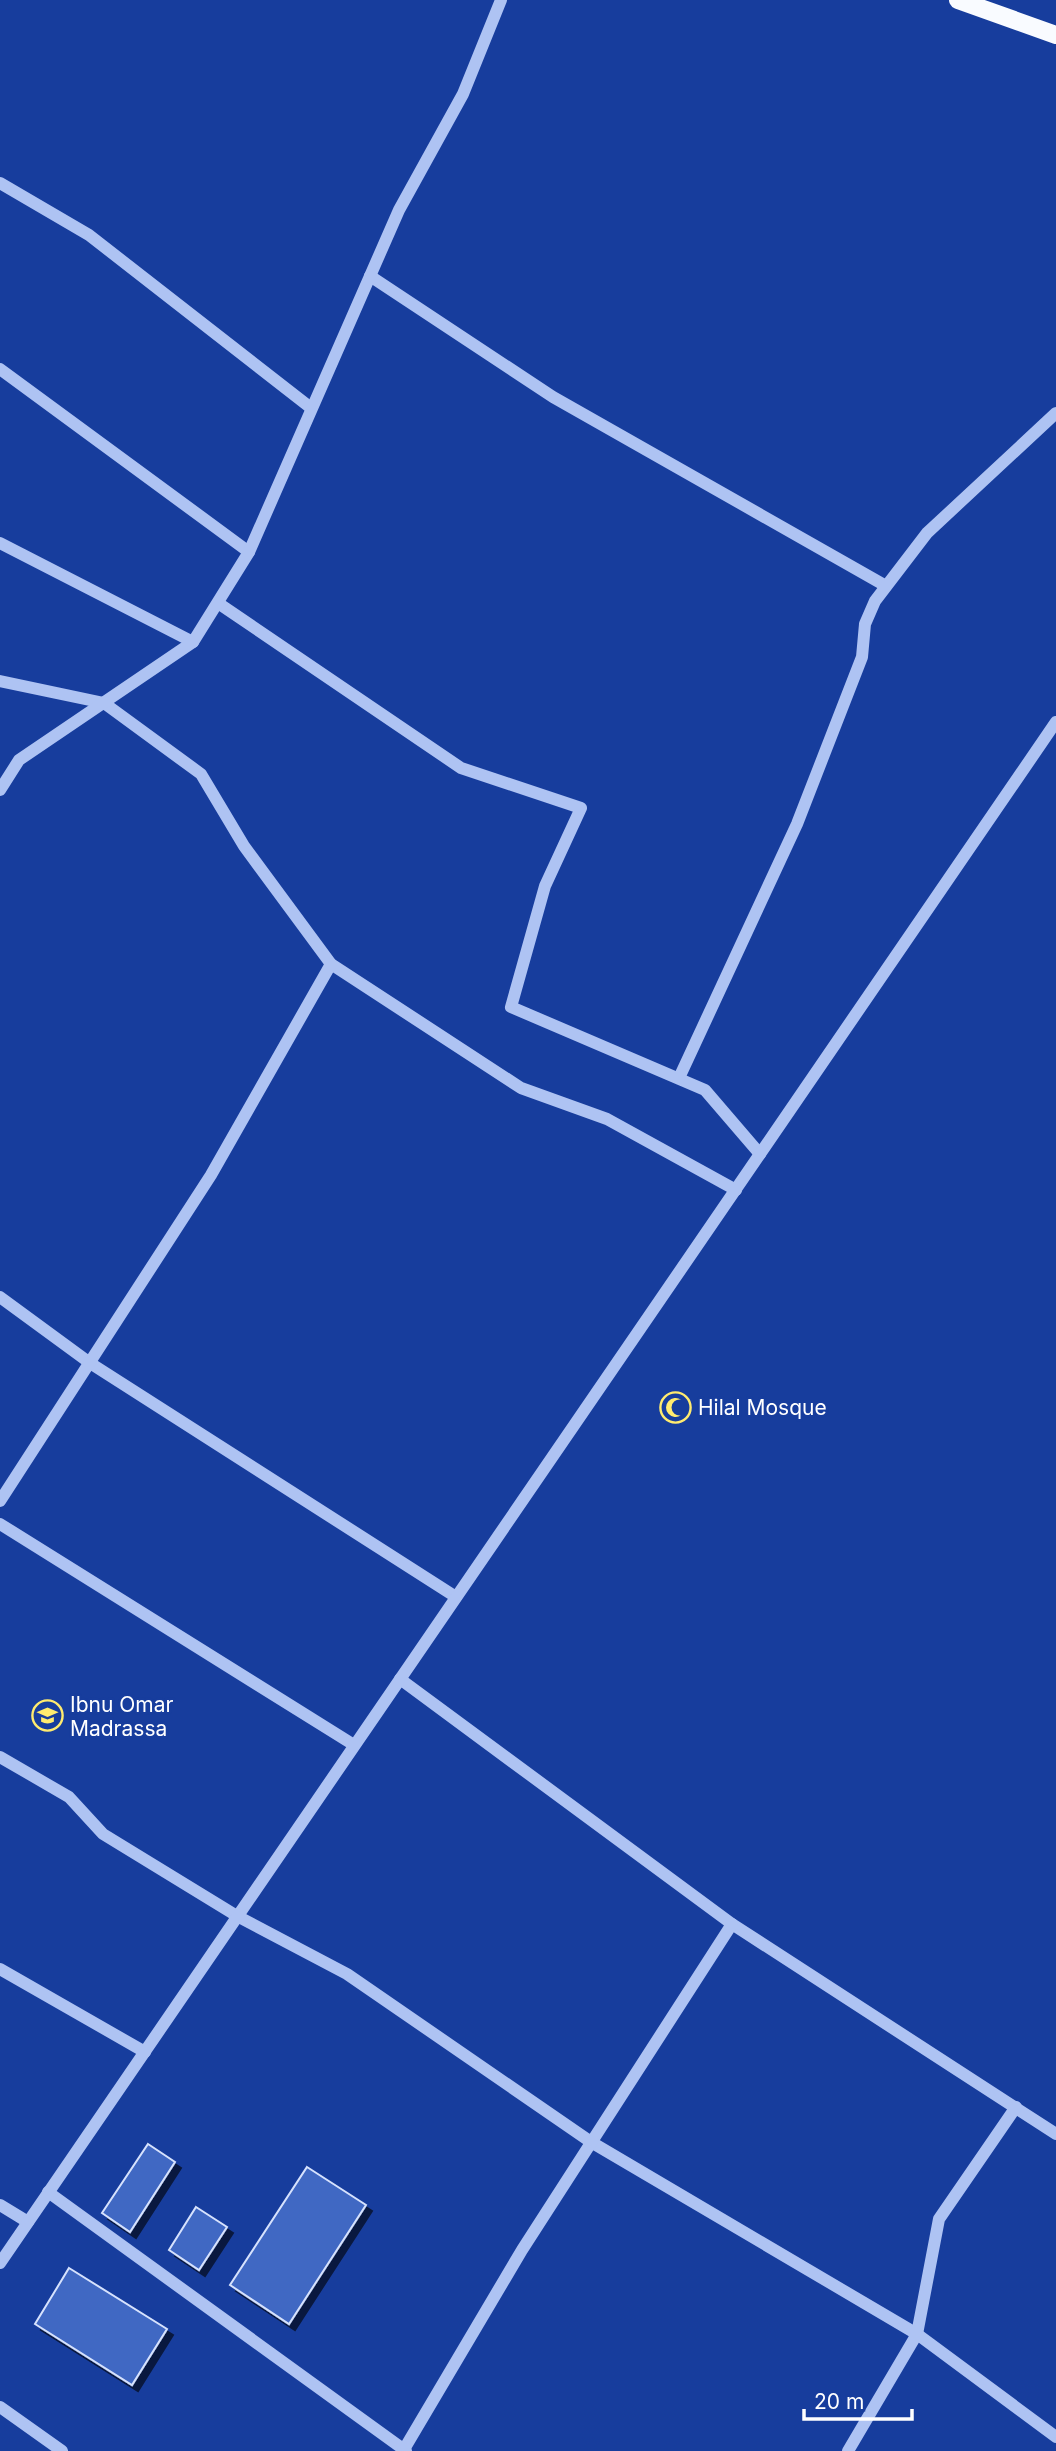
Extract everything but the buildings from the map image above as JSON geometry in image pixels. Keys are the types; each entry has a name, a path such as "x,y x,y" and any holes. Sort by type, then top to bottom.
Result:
{"main road":[{"path":"958,0 1056,35"}],"street":[{"path":"0,790 19,760 193,642 218,603 249,552 399,210 463,94 501,0"},
{"path":"0,183 89,235 310,408"},
{"path":"370,275 553,397 886,586"},
{"path":"0,369 249,552"},
{"path":"679,1078 797,824 862,657 865,624 875,601 927,533 1056,414"},
{"path":"0,543 193,642"},
{"path":"218,603 461,768 581,808 545,886 512,1007 705,1090 760,1153"},
{"path":"0,681 104,703 201,774 244,846 331,964 521,1088 607,1119 736,1190"},
{"path":"0,2263 1056,722"},
{"path":"0,1501 211,1175 331,964"},
{"path":"0,1297 90,1363 456,1597"},
{"path":"0,1524 354,1745"},
{"path":"400,1679 732,1924 1056,2134"},
{"path":"0,1757 69,1797 103,1834 237,1916 347,1974 591,2142 917,2334 1056,2437"},
{"path":"48,2192 404,2451 591,2142 732,1924"},
{"path":"0,1969 145,2052"},
{"path":"848,2451 917,2334 939,2220 1016,2107"},
{"path":"0,2205 28,2222"},
{"path":"0,2407 62,2451"}],"place":[{"name":"Hilal Mosque","path":"675,1407"},
{"name":"Ibnu Omar Madrassa","path":"47,1716"}]}
